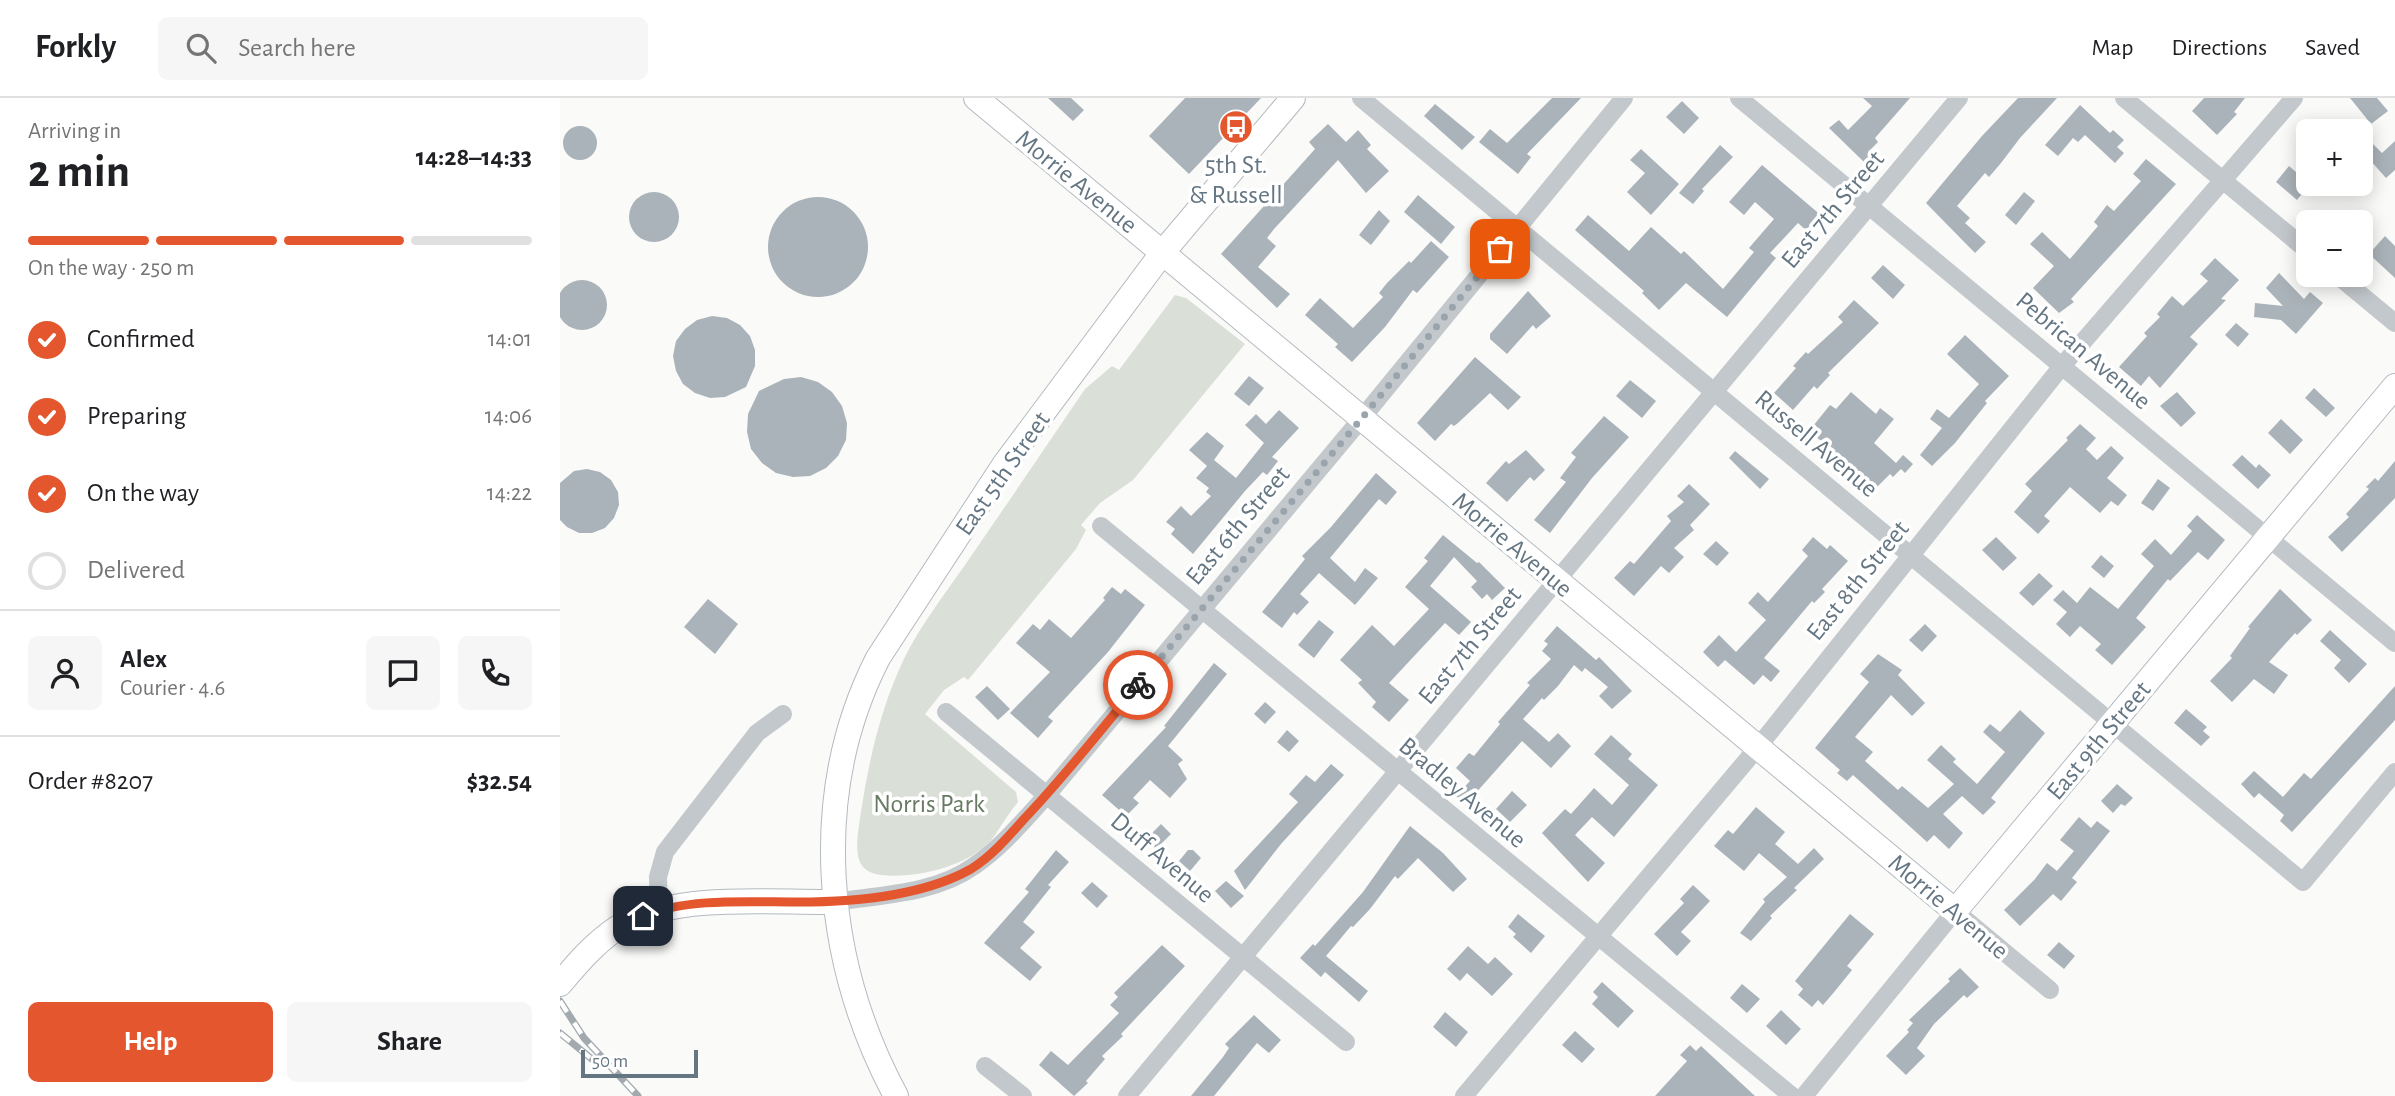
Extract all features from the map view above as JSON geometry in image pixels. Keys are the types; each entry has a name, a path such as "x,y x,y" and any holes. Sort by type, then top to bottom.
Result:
{"street":[{"name":"Morrie Avenue","path":"976,98 2050,990"},
{"name":"East 5th Street","path":"895,1096 880,1067 862,1020 848,968 835,902 831,856 838,771 847,731 868,676 1004,465 1163,252 1293,98"},
{"name":"Russell Avenue","path":"1362,98 2303,882 2395,772"},
{"name":"East 6th Street","path":"835,902 912,891 972,868 999,847 1047,795 1362,418 1623,98"},
{"name":"Pebrican Avenue","path":"1739,98 2395,643"},
{"name":"East 7th Street","path":"1127,1096 1959,98"},
{"path":"2124,98 2296,241"},
{"name":"East 8th Street","path":"1464,1096 1758,747 2062,366 2294,98"},
{"path":"2352,287 2395,323"},
{"name":"East 9th Street","path":"1804,1096 1955,911 2395,386"},
{"name":"Bradley Avenue","path":"1101,526 1792,1096"},
{"name":"Duff Avenue","path":"946,712 1346,1042"},
{"path":"659,909 658,877 665,852 757,733 783,714"},
{"path":"560,984 584,955 610,933 659,909 688,904 835,902"},
{"path":"985,1066 1023,1096"}],"green space":[{"name":"Norris Park","path":"1175,295 1186,298 1245,344 1133,480 1100,503 1081,525 1086,530 1076,549 968,680 964,677 944,690 925,714 1016,792 1018,802 990,841 970,857 933,871 909,875 891,876 867,870 861,864 857,844 868,772 889,696 910,647 1085,389 1112,366 1119,370"}],"building":[{"path":"1048,98 1071,98 1084,110 1073,121"},
{"path":"1185,98 1261,98 1189,174 1149,136"},
{"path":"1552,98 1581,98 1527,154 1531,157 1518,174 1479,142 1490,129 1507,143"},
{"path":"1863,98 1910,98 1875,138 1878,142 1868,152 1871,156 1864,162 1829,128 1839,120 1848,130 1872,106"},
{"path":"2018,98 2057,98 1989,177 1985,173 1957,206 1970,218 1965,223 1986,242 1975,253 1926,203"},
{"path":"2204,98 2245,98 2234,112 2237,114 2217,135 2192,111"},
{"path":"2350,98 2377,98 2388,111 2373,122 2373,119 2367,119"},
{"path":"1682,101 1699,118 1684,134 1666,117"},
{"path":"1435,104 1475,137 1462,150 1424,116"},
{"path":"2080,105 2110,133 2113,130 2124,140 2117,147 2124,153 2115,163 2085,135 2078,142 2073,138 2058,156 2045,145"},
{"path":"1328,124 1346,142 1358,130 1371,145 1367,149 1389,171 1366,193 1338,160 1274,229 1267,238 1276,246 1258,267 1290,294 1277,308 1221,254 1315,149 1309,142"},
{"path":"580,126 592,131 597,143 592,155 580,160 568,155 563,143 568,131"},
{"path":"2395,141 2395,170 2386,178 2373,163 2373,144 2382,153"},
{"path":"1720,145 1733,157 1702,189 1704,191 1693,204 1679,193"},
{"path":"1641,149 1679,184 1651,215 1627,192 1645,173 1630,160"},
{"path":"2146,159 2176,184 2071,299 2074,302 2059,313 2033,288 2054,266 2030,244 2042,232 2070,259 2098,226 2094,222 2107,205 2114,211 2141,181 2133,174"},
{"path":"1762,165 1823,217 1809,233 1798,223 1770,253 1776,258 1727,317 1686,283 1659,310 1642,293 1644,291 1575,230 1588,215 1629,251 1651,227 1681,254 1684,251 1723,289 1754,252 1749,248 1774,219 1755,202 1744,215 1729,202"},
{"path":"2289,166 2296,172 2296,196 2300,196 2297,200 2276,182"},
{"path":"654,192 672,199 679,217 672,235 654,242 636,235 629,217 636,199"},
{"path":"2024,192 2035,201 2016,225 2005,215"},
{"path":"1418,195 1455,227 1441,244 1404,212"},
{"path":"818,197 837,201 853,212 864,228 868,247 864,266 853,282 837,293 818,297 799,293 783,282 772,266 768,247 772,228 783,212 799,201"},
{"path":"1379,210 1390,221 1371,245 1359,235"},
{"path":"2385,236 2395,246 2395,278 2373,258 2373,250"},
{"path":"1431,241 1449,257 1417,293 1413,290 1385,327 1352,362 1335,347 1338,344 1305,315 1320,298 1353,328 1383,297 1379,293 1387,283 1409,261 1411,263"},
{"path":"2215,258 2239,280 2221,299 2226,300 2190,337 2198,344 2160,388 2149,376 2141,386 2119,367 2147,336 2144,333 2160,317 2157,314 2172,296 2183,306 2208,281 2200,274"},
{"path":"1883,265 1905,285 1893,299 1871,278"},
{"path":"2279,273 2304,299 2310,292 2323,303 2296,334 2281,320 2254,317 2255,303 2283,306 2266,288"},
{"path":"572,282 592,282 600,287 605,295 605,315 600,323 592,328 572,328 560,317 560,293"},
{"path":"1528,291 1551,316 1536,329 1533,325 1507,354 1490,339 1490,334"},
{"path":"1854,300 1879,323 1828,373 1830,375 1817,389 1814,386 1793,410 1774,393 1806,352 1808,354 1843,322 1838,317"},
{"path":"712,316 727,318 740,325 750,336 755,350 755,366 746,387 725,397 710,398 695,393 683,384 676,371 673,356 676,341 685,329 697,320"},
{"path":"2236,323 2249,334 2238,347 2225,335"},
{"path":"1965,335 2009,376 1985,401 1987,403 1955,443 1932,466 1920,455 1942,428 1930,419 1937,409 1949,418 1979,384 1947,354"},
{"path":"1475,357 1521,397 1508,410 1490,393 1458,423 1454,426 1451,424 1435,441 1417,423"},
{"path":"1249,376 1264,388 1249,406 1234,394"},
{"path":"801,377 818,382 832,392 842,406 847,423 846,440 838,456 826,468 810,476 793,477 776,473 762,463 751,449 747,432 748,414 759,391 784,379"},
{"path":"1630,380 1656,401 1642,418 1616,396"},
{"path":"2314,388 2335,408 2326,417 2305,398"},
{"path":"1851,392 1876,414 1880,408 1894,419 1874,443 1896,463 1903,455 1913,464 1905,473 1901,469 1893,477 1890,474 1877,487 1809,431 1830,405 1836,409"},
{"path":"2177,392 2196,413 2181,427 2160,406"},
{"path":"1279,410 1299,428 1272,457 1278,461 1267,475 1263,472 1245,491 1193,554 1171,534 1175,529 1166,522 1181,506 1191,516 1211,496 1206,492 1209,488 1196,478 1207,466 1189,450 1207,432 1224,446 1214,460 1236,478 1264,443 1245,425 1256,414 1266,424"},
{"path":"1604,416 1629,437 1592,478 1550,533 1534,520 1566,482 1560,478 1576,457 1571,453"},
{"path":"2281,419 2303,440 2290,454 2268,433"},
{"path":"2080,424 2096,438 2086,449 2097,460 2111,446 2124,458 2107,478 2127,495 2118,506 2111,501 2100,513 2070,487 2044,516 2050,521 2038,534 2014,512 2032,491 2025,484"},
{"path":"1526,450 1545,470 1534,481 1530,477 1507,502 1486,483 1506,461 1509,464"},
{"path":"1735,451 1769,479 1760,489 1729,458"},
{"path":"2242,455 2256,468 2259,464 2271,475 2258,489 2232,465"},
{"path":"2395,461 2395,498 2342,552 2328,537 2349,517 2346,514 2369,489 2366,487 2375,478 2378,481"},
{"path":"587,469 600,472 611,480 618,492 619,505 614,518 605,528 592,533 579,533 560,520 560,483 574,471"},
{"path":"1376,473 1397,492 1386,505 1379,499 1330,558 1355,582 1365,568 1378,578 1355,605 1319,573 1300,594 1309,602 1297,615 1294,612 1282,628 1262,612 1305,559 1302,556 1331,527"},
{"path":"2158,479 2170,488 2153,511 2141,503"},
{"path":"1689,484 1710,504 1690,525 1694,530 1674,548 1684,557 1669,573 1661,566 1634,596 1614,578 1630,561 1634,564 1671,521 1667,516 1684,502 1677,496"},
{"path":"2197,515 2225,540 2208,560 2198,552 2170,581 2168,579 2136,618 2146,627 2112,665 2095,650 2101,644 2080,626 2070,637 2056,624 2067,612 2053,600 2063,590 2077,603 2090,587 2118,609 2154,566 2141,554 2155,539 2171,555 2192,531 2187,526"},
{"path":"1443,535 1479,562 1505,588 1492,600 1487,594 1482,599 1471,587 1477,581 1454,557 1430,586 1471,622 1459,635 1445,623 1389,683 1409,700 1389,722 1372,707 1376,702 1358,683 1362,680 1340,660 1372,625 1394,646 1429,609 1405,587 1428,561 1424,558"},
{"path":"1813,537 1827,549 1830,545 1848,561 1822,589 1825,592 1814,603 1812,601 1764,658 1780,671 1771,682 1763,675 1754,685 1725,660 1718,667 1703,652 1719,635 1736,652 1766,620 1748,603 1758,592 1768,602 1808,556 1802,550"},
{"path":"1996,537 2017,558 2003,571 1982,550"},
{"path":"1716,541 1729,553 1717,566 1703,554"},
{"path":"2101,555 2114,566 2104,578 2091,567"},
{"path":"2039,573 2053,586 2033,606 2019,593"},
{"path":"1112,587 1121,594 1125,589 1145,605 1108,652 1048,717 1053,721 1038,738 1010,713 1050,672 1016,643 1033,624 1040,630 1049,619 1071,638 1105,600 1103,598"},
{"path":"2280,589 2312,620 2297,635 2295,633 2269,662 2288,675 2274,694 2254,679 2232,702 2210,681 2232,658 2230,656 2250,628 2248,627"},
{"path":"708,599 738,624 715,654 684,627"},
{"path":"1319,620 1334,632 1314,658 1298,645"},
{"path":"1925,624 1937,636 1922,652 1909,640"},
{"path":"1557,626 1596,660 1599,657 1632,691 1612,709 1599,696 1608,687 1585,668 1582,672 1574,665 1558,686 1544,700 1542,698 1523,719 1549,742 1558,733 1571,746 1551,768 1522,741 1466,804 1456,796 1470,781 1456,768 1469,753 1474,756 1500,724 1498,722 1530,685 1527,683 1551,659 1542,651 1548,644 1544,641"},
{"path":"2330,630 2367,664 2349,683 2334,668 2341,660 2320,641"},
{"path":"1878,654 1902,670 1898,675 1925,703 1912,716 1891,695 1855,737 1873,752 1865,761 1898,790 1902,786 1928,808 1954,784 1927,760 1941,745 1956,759 1953,762 1977,784 2005,752 1983,732 1990,724 2000,732 2020,710 2045,733 1991,798 1996,802 1983,815 1962,796 1943,814 1963,833 1949,849 1934,835 1927,842 1853,775 1847,781 1837,773 1840,770 1815,748 1869,682 1860,674"},
{"path":"1214,663 1227,674 1168,746 1183,760 1178,764 1187,779 1170,798 1150,780 1133,798 1139,803 1126,816 1102,795 1166,727 1164,726"},
{"path":"987,686 1010,709 998,720 975,697"},
{"path":"2395,686 2395,720 2292,832 2280,821 2284,815 2259,793 2254,798 2241,784 2254,771 2283,797 2304,773 2311,779"},
{"path":"1265,702 1276,712 1265,724 1254,714"},
{"path":"2186,709 2207,727 2203,731 2210,737 2201,746 2174,723"},
{"path":"1287,730 1299,741 1289,752 1277,742"},
{"path":"1611,735 1632,754 1628,759 1658,785 1614,837 1592,817 1575,835 1605,863 1588,882 1542,833 1565,809 1571,814 1594,788 1612,805 1629,785 1594,754"},
{"path":"1331,764 1344,775 1281,844 1245,890 1234,871 1298,802 1289,794 1306,775 1315,782"},
{"path":"2117,784 2133,798 2125,806 2121,804 2113,813 2101,801"},
{"path":"1512,791 1527,805 1510,822 1496,809"},
{"path":"1756,807 1785,832 1775,844 1798,864 1814,848 1824,859 1794,888 1797,890 1770,916 1772,918 1751,941 1740,933 1765,902 1763,899 1787,877 1759,853 1744,871 1714,846 1728,830 1733,834"},
{"path":"2079,817 2091,828 2097,821 2110,831 2072,878 2077,882 2061,901 2053,894 2020,926 2004,910 2047,863 2057,871 2074,851 2060,840"},
{"path":"1161,824 1171,834 1156,849 1146,839"},
{"path":"1410,826 1443,853 1467,879 1453,892 1418,858 1398,879 1395,876 1370,909 1351,926 1326,956 1368,991 1359,1002 1325,972 1321,977 1300,958 1313,944 1315,946 1363,892"},
{"path":"1056,850 1069,862 1048,885 1051,887 1023,922 1035,932 1020,948 1042,967 1030,981 984,943 1029,892 1025,889"},
{"path":"1188,850 1193,850 1201,858 1190,871 1179,861"},
{"path":"1226,881 1244,896 1231,908 1215,891"},
{"path":"1092,882 1108,896 1097,908 1081,893"},
{"path":"1693,885 1710,901 1681,932 1691,941 1677,956 1654,934 1684,903 1680,899"},
{"path":"1518,914 1545,936 1531,953 1513,937 1516,934 1508,927"},
{"path":"1850,914 1874,934 1847,966 1852,970 1835,991 1823,1005 1818,1000 1812,1007 1798,995 1803,989 1795,981"},
{"path":"2059,942 2075,956 2064,969 2047,955"},
{"path":"1162,945 1185,966 1102,1056 1105,1059 1086,1081 1088,1083 1074,1096 1039,1065 1051,1051 1068,1065 1119,1013 1110,1005 1118,997 1114,993"},
{"path":"1468,946 1488,964 1495,957 1513,974 1492,996 1467,973 1460,981 1447,969"},
{"path":"1960,968 1979,987 1967,998 1964,995 1934,1024 1917,1048 1925,1056 1906,1075 1886,1056 1909,1032 1907,1030 1913,1023 1909,1020"},
{"path":"1602,982 1634,1011 1618,1028 1592,1004 1598,997 1593,992"},
{"path":"1742,984 1760,999 1747,1013 1730,998"},
{"path":"1781,1010 1801,1029 1786,1045 1766,1026"},
{"path":"1445,1012 1468,1032 1456,1047 1433,1027"},
{"path":"1254,1015 1281,1040 1269,1053 1257,1043 1214,1096 1191,1096 1229,1048 1225,1044"},
{"path":"1575,1031 1595,1049 1582,1063 1562,1045"},
{"path":"1690,1045 1696,1051 1701,1046 1755,1096 1655,1096 1687,1061 1680,1055"}],"railway":[{"path":"560,1001 584,1038 638,1096"},
{"path":"560,1033 598,1064"}],"way so far":[{"path":"1138,685 1500,249"}],"place":[{"name":"5th St. & Russell","path":"1236,127"}],"route":[{"path":"643,916 659,909 688,904 835,902 912,891 951,878 972,868 999,847 1047,795 1138,685"}]}
